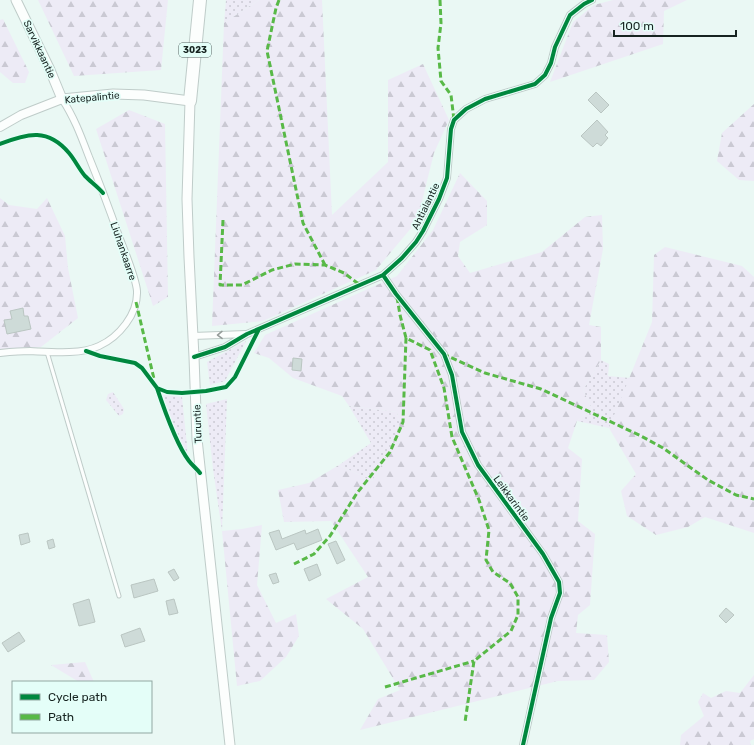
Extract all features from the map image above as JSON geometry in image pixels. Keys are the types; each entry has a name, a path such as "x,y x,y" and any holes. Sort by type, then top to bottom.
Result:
{"highway":[{"name":"3023","path":"190,101 200,0"}],"main road":[{"name":"Sarvikkaantie","path":"16,0 50,70 62,99"},
{"name":"Katepalintie","path":"62,99 113,94 144,95 190,101"},
{"name":"Turuntie","path":"190,101 187,199 197,439 230,745"}],"street":[{"name":"Ahtialantie","path":"194,357 225,347 247,334 383,275 402,258 416,242 423,231 439,199 447,178 451,129 454,120 466,108 485,99 535,84 545,75 551,63 555,47 570,15 584,4 592,0"},
{"name":"Katepalintie","path":"0,127 21,115 62,99"},
{"name":"Liuhankaarre","path":"0,353 28,351 86,351 99,346 116,335 128,321 136,302 137,290 104,193 73,116 62,99"},
{"name":"Leikkarintie","path":"383,275 396,294 444,354 452,375 462,432 478,465 543,554 559,582 560,593 551,618 523,745"},
{"name":"Ahtialantie","path":"193,336 247,334"}],"lane":[{"path":"47,352 119,596"}],"green space":[{"path":"38,0 168,0 161,70 74,76"},
{"path":"226,0 259,0 224,23"},
{"path":"259,0 322,0 332,215 388,162 388,80 423,64 449,120 434,153 417,221 376,270 263,321 212,326 224,23"},
{"path":"613,0 687,0 664,11 663,44 550,82 573,22 594,5"},
{"path":"3,19 29,72 25,83 13,83 0,72 0,20"},
{"path":"754,104 754,181 739,180 717,161 722,133"},
{"path":"129,110 165,124 168,297 153,306 96,129"},
{"path":"460,173 487,201 487,225 460,242 458,256 470,273 542,252 585,217 602,215 603,249 589,325 601,327 601,360 583,390 592,409 577,421 568,448 582,459 578,521 595,534 590,605 578,615 576,633 607,635 609,662 594,680 558,681 360,730 378,699 400,690 363,629 326,599 368,577 331,521 284,522 278,490 309,483 339,465 372,481 401,433 397,412 349,406 342,396 293,378 269,358 254,353 265,335 397,276 433,230"},
{"path":"0,198 9,205 37,209 47,198 65,236 68,268 78,318 41,347 0,351"},
{"path":"665,247 742,266 754,277 754,533 705,517 688,527 656,535 627,516 621,491 636,474 609,428 652,322 654,255"},
{"path":"246,341 225,381 210,385 207,362"},
{"path":"601,360 609,364 608,376 630,378 609,428 577,421 592,409 583,390"},
{"path":"113,392 124,409 123,414 119,416 106,400 108,394"},
{"path":"163,395 182,397 188,455 175,428"},
{"path":"227,399 222,531 206,404"},
{"path":"349,406 397,412 401,432 372,481 339,465 371,443"},
{"path":"262,525 257,585 276,623 296,614 299,636 286,657 260,681 237,686 222,531"},
{"path":"85,662 94,681 77,681 51,665"},
{"path":"754,675 754,739 750,741 751,745 680,745 681,735 704,716 698,702 703,693 711,698 726,691 740,693"}],"building":[{"path":"596,92 609,105 601,113 588,100"},
{"path":"597,120 608,132 605,135 608,138 601,146 597,143 593,147 581,136"},
{"path":"23,308 24,316 28,316 31,329 7,334 4,320 12,319 10,311"},
{"path":"293,358 302,359 301,371 292,370"},
{"path":"318,529 322,540 297,550 294,543 276,550 269,533 279,530 282,539 305,530 306,534"},
{"path":"28,533 30,542 21,545 19,535"},
{"path":"53,539 55,547 49,549 47,541"},
{"path":"336,541 345,560 337,564 328,544"},
{"path":"317,564 321,575 309,581 304,569"},
{"path":"174,569 179,578 174,581 168,572"},
{"path":"276,573 279,582 273,584 269,575"},
{"path":"154,579 158,591 134,598 131,585"},
{"path":"89,599 95,622 79,626 73,604"},
{"path":"174,599 178,613 169,615 166,601"},
{"path":"726,608 734,615 726,623 719,616"},
{"path":"140,628 145,641 125,647 121,635"},
{"path":"19,632 25,641 8,652 2,643"}],"marked path":[{"path":"279,0 267,51 303,223 325,265"},
{"path":"440,0 441,23 438,48 441,81 451,95 454,120"},
{"path":"223,220 220,285 242,285 272,270 295,264 325,265 344,273 360,285"},
{"path":"397,297 406,338 430,350 444,388 452,437 479,500 489,530 486,560 493,572 510,583 518,597 518,615 511,631 474,661 465,722"},
{"path":"136,302 154,379"},
{"path":"294,564 314,554 330,536 357,493 390,452 403,422 406,338"},
{"path":"443,354 485,373 541,389 641,436 663,448 708,480 736,495 754,499"},
{"path":"385,687 474,661"}],"cycle path":[{"path":"194,357 225,347 247,334 383,275 402,258 416,242 423,231 439,199 447,178 451,129 454,120 466,109 485,99 535,84 545,75 551,63 555,47 570,15 584,4 592,0"},
{"path":"0,144 29,135 45,136 61,145 69,153 85,176 103,193"},
{"path":"383,275 396,294 444,354 452,375 462,432 478,465 543,554 559,582 560,593 551,618 523,745"},
{"path":"86,351 100,356 135,363 142,368 157,388 167,392 182,393 206,391 226,387 235,377 259,329"},
{"path":"157,388 171,426 184,454 200,473"}]}
